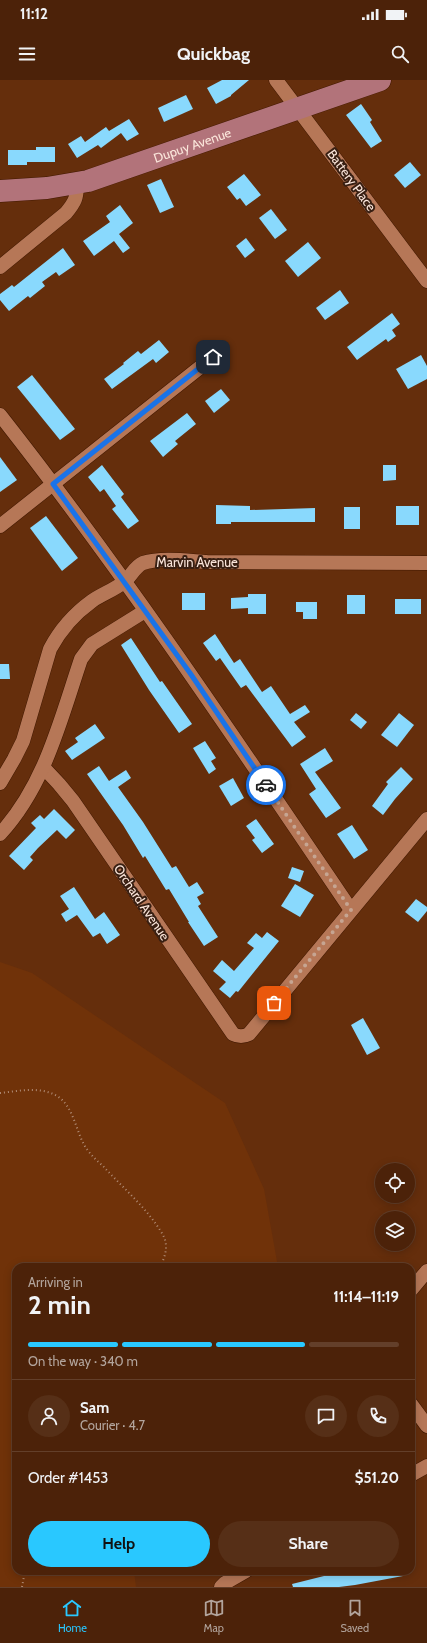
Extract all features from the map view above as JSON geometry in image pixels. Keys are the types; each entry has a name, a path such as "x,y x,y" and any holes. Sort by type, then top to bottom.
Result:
{"main road":[{"name":"Dupuy Avenue","path":"0,191 29,190 77,184 380,80"}],"street":[{"name":"Battery Place","path":"276,80 427,281"},
{"path":"0,267 66,214 73,205 76,197 77,184"},
{"path":"0,526 213,357"},
{"path":"0,415 53,484 190,673 351,910 427,819"},
{"name":"Marvin Avenue","path":"0,783 23,740 50,649 55,639 77,614 92,601 124,582 135,568 142,563 153,561 427,563"},
{"path":"0,834 30,794 44,768 81,659 85,652 92,644 146,611"},
{"name":"Orchard Avenue","path":"44,768 60,784 73,801 233,1034 238,1037 244,1037 249,1034 351,910"},
{"path":"415,1285 427,1271"},
{"path":"415,1410 427,1426"},
{"path":"415,1473 427,1466"},
{"path":"221,1587 239,1575"}],"path":[{"path":"0,1092 37,1090 58,1097 65,1103 86,1149 140,1205 163,1236 166,1244 166,1253 162,1263"},
{"path":"22,1587 24,1575"}],"shaded area":[{"path":"0,962 32,973 225,1103 264,1189 277,1263 12,1263 12,1575 134,1575 136,1587 0,1587"}],"building":[{"path":"222,80 249,80 231,96 216,104 207,88"},
{"path":"186,95 193,109 164,122 158,108"},
{"path":"361,104 372,120 370,122 382,141 371,148 346,115"},
{"path":"129,119 139,134 127,141 121,133 101,148 98,145 77,158 68,144 81,136 85,142 106,127 109,131"},
{"path":"36,147 55,147 55,162 27,162 27,165 8,165 8,150 36,150"},
{"path":"410,162 421,175 405,188 394,175"},
{"path":"244,174 261,195 246,206 240,198 237,200 227,187"},
{"path":"161,179 174,207 160,213 147,185"},
{"path":"120,205 133,223 119,234 130,248 123,253 114,241 94,256 83,241 110,222 106,216"},
{"path":"271,209 287,230 275,239 259,218"},
{"path":"246,238 255,250 245,258 236,246"},
{"path":"308,242 321,258 298,277 285,261"},
{"path":"63,248 75,265 59,276 56,272 42,282 45,286 30,298 28,296 9,311 0,300 0,294 12,285 14,287"},
{"path":"340,290 349,303 325,320 316,308"},
{"path":"392,313 400,324 392,330 396,336 388,342 386,339 357,360 347,347"},
{"path":"159,340 169,352 156,363 153,359 112,389 104,379 138,351 141,354"},
{"path":"421,355 427,366 427,379 408,389 396,369"},
{"path":"32,375 75,429 60,440 17,387"},
{"path":"221,389 230,400 214,413 205,401"},
{"path":"187,413 196,424 175,441 178,444 163,457 150,441"},
{"path":"0,457 17,480 0,492"},
{"path":"102,465 124,494 121,497 139,521 128,529 112,509 116,506 104,489 100,492 88,477"},
{"path":"383,465 396,465 396,480 383,481"},
{"path":"216,505 250,506 250,510 315,508 315,522 231,522 231,524 216,524"},
{"path":"396,506 419,506 419,525 396,525"},
{"path":"344,507 360,507 360,529 344,529"},
{"path":"46,516 78,558 62,571 30,528"},
{"path":"182,593 205,593 205,610 182,610"},
{"path":"248,594 266,594 266,614 248,614 248,608 231,609 231,598 248,597"},
{"path":"347,595 365,595 365,614 347,614"},
{"path":"395,599 421,599 421,614 395,614"},
{"path":"296,602 317,602 317,619 303,619 303,612 296,612"},
{"path":"215,634 234,663 240,659 262,692 271,686 290,714 305,705 310,712 294,722 306,737 292,747 246,685 241,688 220,658 216,661 203,643"},
{"path":"131,638 160,682 162,681 192,724 179,733 149,690 121,645"},
{"path":"0,664 9,664 10,679 0,679"},
{"path":"356,713 367,722 361,729 350,720"},
{"path":"399,713 414,725 397,747 381,735"},
{"path":"95,724 105,738 72,760 65,751 78,742 75,738"},
{"path":"205,741 216,758 211,761 216,769 209,774 193,748"},
{"path":"325,748 333,761 315,772 341,808 326,818 309,794 316,789 300,764"},
{"path":"99,766 109,781 126,770 131,778 118,787 143,822 172,868 176,866 189,887 197,882 204,893 197,897 201,904 198,906 218,937 204,946 169,889 166,890 145,856 143,858 123,825 87,774"},
{"path":"401,767 413,779 383,815 372,806 388,784 386,782"},
{"path":"233,778 244,798 231,806 219,786"},
{"path":"54,809 75,830 66,839 57,830 30,857 33,860 24,870 9,856 36,828 31,823 40,815 44,819"},
{"path":"256,819 274,844 262,853 252,840 255,838 246,826"},
{"path":"352,825 368,850 354,859 337,834"},
{"path":"292,867 304,871 300,882 288,878"},
{"path":"295,884 314,895 300,917 281,906"},
{"path":"74,887 95,919 104,912 120,935 107,944 100,933 93,937 77,915 66,922 61,914 69,909 60,896"},
{"path":"416,899 427,907 427,911 418,922 405,912"},
{"path":"267,932 279,941 238,992 236,991 230,998 219,989 226,982 213,971 222,960 234,971 254,948 247,943 256,933 262,938"},
{"path":"363,1018 380,1048 367,1055 351,1025"},
{"path":"328,1575 403,1575 339,1587 293,1587 292,1584"}],"way so far":[{"path":"266,785 351,910 274,1003"}],"route":[{"path":"213,357 53,484 190,673 266,785"}]}
